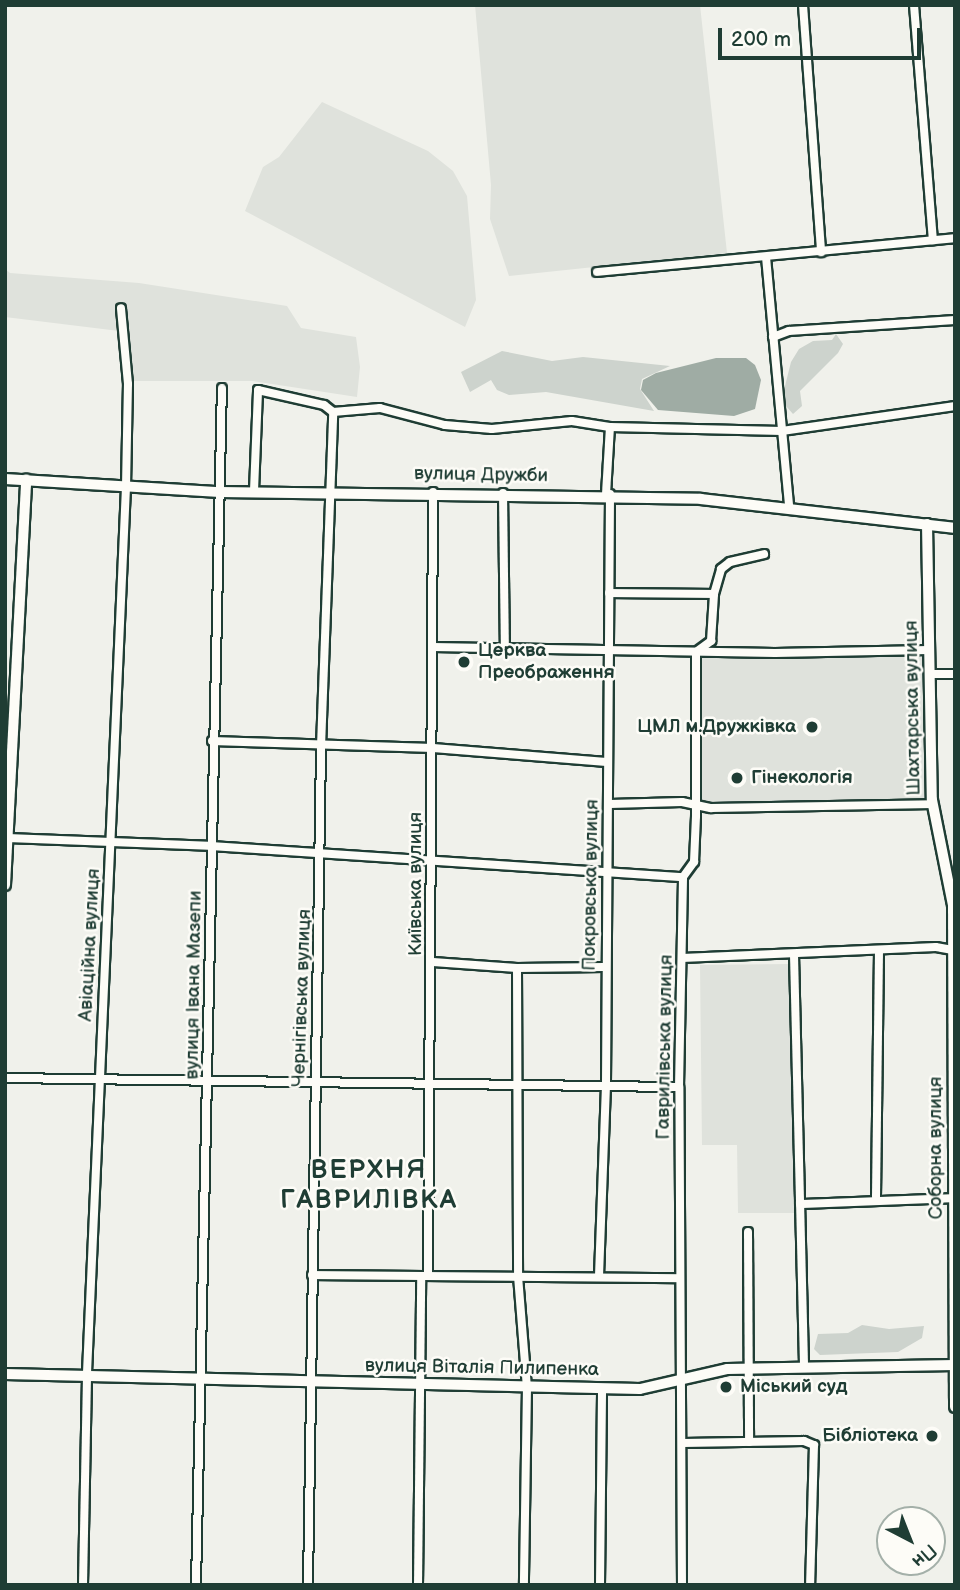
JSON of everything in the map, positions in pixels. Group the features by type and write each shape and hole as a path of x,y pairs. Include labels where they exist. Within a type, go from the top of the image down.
{"street":[{"path":"803,5 821,252"},
{"path":"914,5 933,240"},
{"path":"597,272 955,238"},
{"path":"766,257 789,506"},
{"name":"Авіаційна вулиця","path":"83,1585 87,1377 126,487 128,384 121,308"},
{"path":"774,337 789,331 955,320"},
{"name":"вулиця Івана Мазепи","path":"196,1585 208,1081 212,741 222,388"},
{"path":"254,491 258,390 324,405 333,412 380,408 445,425 492,429 572,421 610,427 782,432 955,406"},
{"name":"Чернігівська вулиця","path":"308,1585 322,853 321,747 327,491 333,412"},
{"name":"Покровська вулиця","path":"599,1276 606,1083 604,967 610,804 606,762 610,427"},
{"name":"вулиця Дружби","path":"5,479 220,492 608,494 789,506 955,528"},
{"path":"5,885 26,480"},
{"name":"Київська вулиця","path":"418,1585 416,1384 425,1276 433,962 430,860 433,492"},
{"path":"503,493 505,649"},
{"name":"Шахтарська вулиця","path":"927,524 933,804 952,886"},
{"name":"Гаврилівська вулиця","path":"682,1585 683,1376 679,1278 679,1087 683,877 694,862 696,652 711,641 714,594 721,569 730,562 764,554"},
{"path":"609,593 714,594"},
{"path":"433,647 609,652 929,650"},
{"path":"929,674 955,674"},
{"path":"212,741 321,747 433,748 606,762"},
{"path":"610,804 693,804 711,808 933,804"},
{"path":"6,838 211,845 606,869 683,877"},
{"name":"Соборна вулиця","path":"952,886 955,1406"},
{"path":"682,958 879,950 953,950"},
{"path":"876,1197 879,950"},
{"path":"794,955 804,1368"},
{"path":"433,962 517,968 604,967"},
{"path":"517,968 518,1276 527,1387 524,1585"},
{"path":"5,1078 518,1085 606,1083 679,1087"},
{"path":"799,1202 905,1196 912,1200"},
{"path":"799,1202 953,1198"},
{"path":"748,1231 747,1349 752,1368 749,1442"},
{"path":"312,1275 679,1278"},
{"name":"вулиця Віталія Пилипенка","path":"5,1374 200,1381 640,1389 683,1376 752,1368 954,1365"},
{"path":"600,1585 602,1388"},
{"path":"683,1443 814,1445 810,1585"}],"shaded area":[{"path":"475,5 700,5 727,253 509,276 490,219 491,185"},
{"path":"322,102 428,151 453,171 467,196 476,300 465,327 245,211 263,167 279,157"},
{"path":"5,269 10,273 139,283 287,306 301,328 356,337 360,367 357,397 253,381 133,381 119,331 5,317"},
{"path":"836,334 843,344 838,353 800,391 802,406 793,414 786,406 784,390 791,362 799,349 813,341 832,340"},
{"path":"502,351 552,361 583,357 670,366 642,379 640,389 654,411 546,392 509,395 497,390 491,380 470,392 461,372"},
{"path":"716,358 746,358 755,365 761,380 755,409 734,416 658,410 641,390 643,380 656,373"},
{"name":"ЦМЛ м.Дружківка","path":"925,654 928,801 711,805 696,801 699,656"},
{"path":"793,964 797,1213 738,1213 737,1145 702,1145 700,965"},
{"path":"862,1325 889,1329 924,1326 922,1338 898,1352 820,1355 814,1349 818,1334 848,1333"}],"place":[{"name":"Церква Преображення","path":"464,662"},
{"name":"ЦМЛ м.Дружківка","path":"812,727"},
{"name":"Гінекологія","path":"737,778"},
{"name":"Міський суд","path":"726,1387"},
{"name":"Бібліотека","path":"932,1436"}],"district":[{"name":"ВЕРХНЯ ГАВРИЛІВКА","path":"369,1186"}]}
